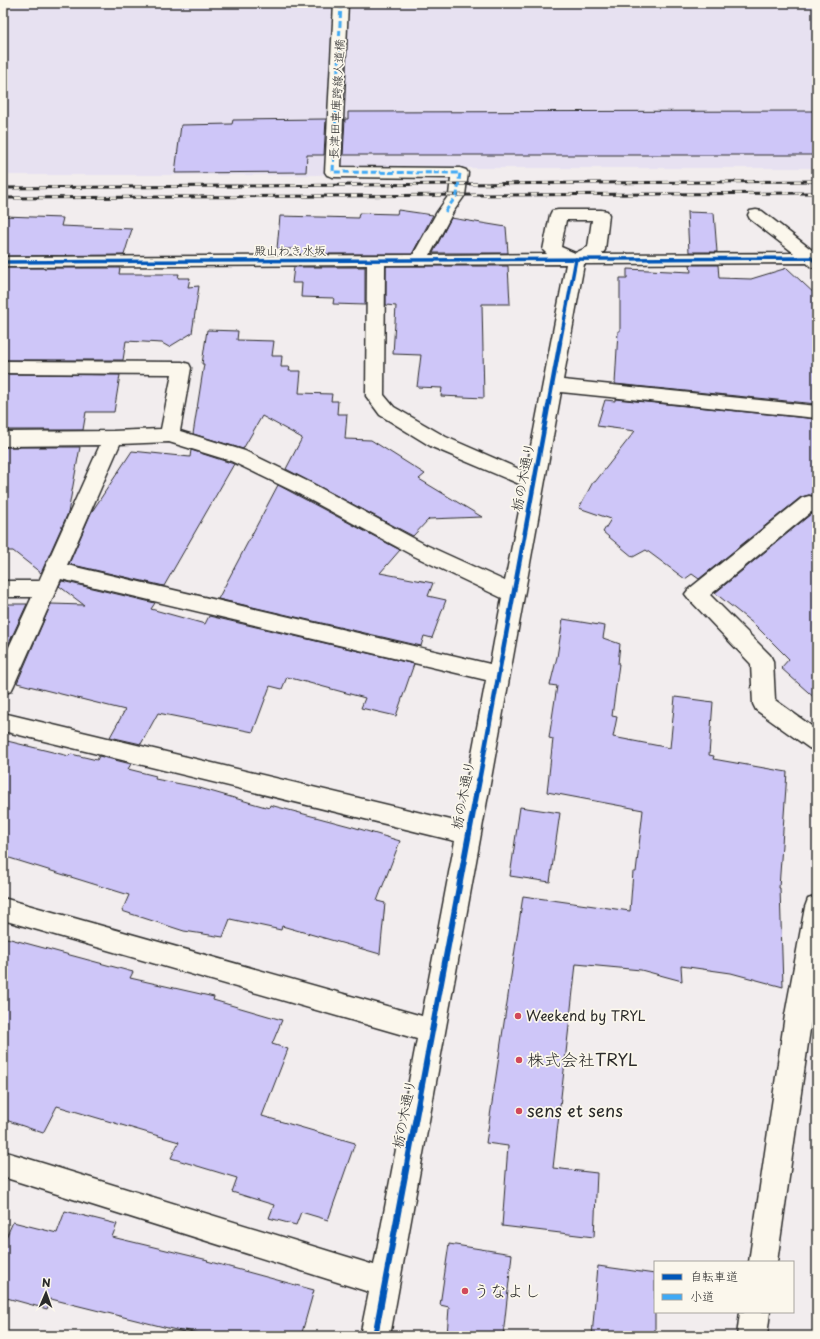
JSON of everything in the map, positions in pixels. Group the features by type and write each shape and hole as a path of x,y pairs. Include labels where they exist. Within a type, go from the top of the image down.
{"street":[{"name":"長津田車庫跨線人道橋","path":"341,3 333,172 460,173 457,195 445,212 419,260"},
{"path":"756,215 814,260"},
{"name":"殿山わき水坂","path":"3,262 576,259 814,260"},
{"name":"栃の木通り","path":"375,1336 576,259"},
{"path":"376,260 375,396 387,411 439,442 534,483"},
{"path":"3,367 182,368 170,435"},
{"path":"553,385 817,412"},
{"path":"3,439 113,438 170,435 238,456 304,488 420,550 513,594"},
{"path":"3,684 113,438"},
{"path":"817,507 809,503 696,594 762,661 764,704 817,742"},
{"path":"55,570 498,674"},
{"path":"3,590 45,589"},
{"path":"3,722 468,834"},
{"path":"763,1261 798,1015 817,907"},
{"path":"3,909 431,1031"},
{"path":"3,1164 385,1283"},
{"path":"752,1336 755,1313"}],"shaded area":[{"path":"3,3 817,3 817,168 458,168 315,175 3,175"}],"building":[{"path":"817,111 817,155 343,155 345,119 348,119 348,112"},
{"path":"326,119 324,155 307,155 306,172 175,173 181,125 232,124 233,120"},
{"path":"398,210 433,215 412,254 295,254 296,249 277,249 280,216 358,218 359,213 397,214"},
{"path":"687,212 714,213 717,252 689,252"},
{"path":"3,216 63,218 61,226 132,229 124,255 3,256"},
{"path":"451,218 506,227 508,253 433,253"},
{"path":"690,265 718,265 719,278 751,279 787,268 817,296 817,404 615,384 618,331 620,331 620,278 627,278 627,269 691,272"},
{"path":"386,266 508,266 510,304 482,304 484,398 441,396 442,388 417,387 421,355 393,354 396,306 386,305"},
{"path":"294,267 365,267 365,305 333,304 334,298 301,297 302,283 292,283"},
{"path":"3,268 120,268 119,274 179,274 178,278 190,278 188,287 199,286 192,333 169,347 162,343 126,341 123,360 3,360"},
{"path":"207,330 238,331 237,340 274,341 272,356 282,356 281,367 290,367 289,371 301,371 299,393 332,394 331,401 338,401 337,414 347,414 345,439 371,440 425,474 419,479 482,517 429,519 413,536 286,469 302,438 262,416 243,449 193,434 204,364 202,364"},
{"path":"3,374 120,375 114,412 86,412 83,430 3,430"},
{"path":"615,399 817,419 817,496 809,495 801,497 699,579 692,574 685,579 646,550 633,557 603,532 611,519 579,508 593,482 595,482 635,431 597,426 605,400 615,401"},
{"path":"3,447 80,447 68,513 41,573 13,551 3,551"},
{"path":"191,450 234,464 164,586 69,564 91,513 132,451 190,457"},
{"path":"278,485 400,550 380,573 433,583 428,596 446,600 432,638 424,636 421,646 218,599"},
{"path":"811,514 817,515 817,700 781,668 789,659 755,625 715,593"},
{"path":"62,581 155,603 151,609 205,624 209,616 414,664 396,716 361,708 365,698 287,677 282,689 270,686 253,732 158,713 141,744 110,737 125,710 17,683 51,604 84,605 59,586"},
{"path":"3,604 27,604 3,656"},
{"path":"563,619 605,626 603,638 620,644 619,664 612,716 617,717 613,737 670,748 675,697 713,702 709,755 714,756 713,759 787,772 779,888 783,987 731,973 681,966 682,981 641,970 576,964 553,1168 597,1173 594,1237 502,1226 508,1146 486,1143 523,896 630,911 633,872 636,872 643,810 547,792 553,739 549,738 557,686 550,685 557,657"},
{"path":"3,740 69,756 71,754 97,760 99,756 131,764 128,769 156,776 155,779 196,787 269,808 270,805 400,841 377,901 385,903 380,954 282,926 281,930 230,919 223,937 184,931 122,911 129,895 3,856"},
{"path":"520,807 560,813 550,882 510,876"},
{"path":"3,937 133,972 130,978 214,997 213,1000 282,1020 272,1044 288,1049 262,1116 355,1143 328,1220 301,1212 296,1225 269,1218 274,1205 232,1192 237,1178 171,1158 179,1142 57,1106 43,1133 3,1119"},
{"path":"65,1211 117,1224 112,1237 208,1260 207,1261 314,1290 301,1336 208,1336 185,1330 184,1332 51,1299 47,1309 3,1297 3,1244 13,1222 57,1233"},
{"path":"449,1244 512,1254 503,1336 447,1336 449,1307 440,1305"},
{"path":"598,1266 654,1274 655,1336 592,1336"}],"railway":[{"path":"3,188 817,181"},
{"path":"3,198 817,193"}],"marked path":[{"path":"341,3 333,172 460,173 457,195 445,212"}],"cycle path":[{"path":"3,262 811,258 817,263"},
{"path":"375,1336 576,259"}],"place":[{"name":"Weekend by TRYL","path":"518,1016"},
{"name":"株式会社TRYL","path":"519,1060"},
{"name":"sens et sens","path":"519,1111"},
{"name":"うなよし","path":"465,1291"}]}
